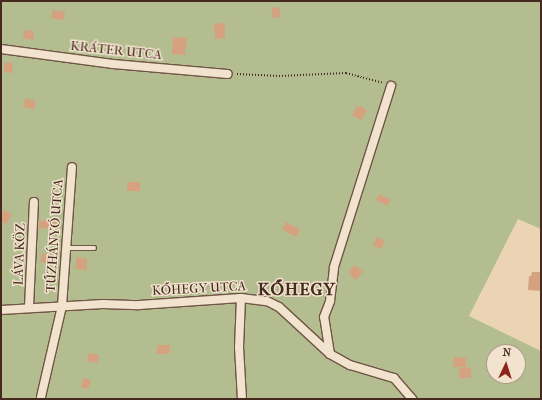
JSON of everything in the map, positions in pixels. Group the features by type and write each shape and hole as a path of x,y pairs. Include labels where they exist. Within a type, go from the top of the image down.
{"street":[{"name":"KRÁTER UTCA","path":"1,49 113,64 228,74"},
{"path":"330,354 324,317 330,301 334,267 391,86"},
{"name":"TŰZHÁNYÓ UTCA","path":"41,397 62,306 72,167"},
{"name":"LÁVA KÖZ","path":"29,308 34,202"},
{"path":"241,298 239,347 242,399"},
{"name":"KŐHEGY UTCA","path":"1,310 62,306 139,305 241,298 267,301 279,308 330,354 350,365 394,378 412,399"}],"lane":[{"path":"66,248 94,248"}],"path":[{"path":"228,74 279,76 346,73 391,86"}],"green space":[{"path":"1,1 541,1 541,229 518,219 469,316 541,351 541,399 1,399"}],"building":[{"path":"279,7 281,17 273,18 271,8"},
{"path":"53,10 65,12 64,20 51,18"},
{"path":"225,23 225,38 215,39 214,24"},
{"path":"24,30 34,31 33,40 23,38"},
{"path":"173,37 187,38 185,55 172,54"},
{"path":"5,62 13,63 12,73 4,72"},
{"path":"25,99 35,100 35,109 24,107"},
{"path":"357,105 367,110 361,120 352,115"},
{"path":"127,182 140,182 140,191 127,191"},
{"path":"379,194 391,200 387,206 376,200"},
{"path":"4,209 12,215 6,224 1,221"},
{"path":"55,219 56,227 39,229 39,221"},
{"path":"286,222 300,230 296,237 282,229"},
{"path":"377,237 385,241 381,249 373,245"},
{"path":"42,253 52,255 51,263 40,262"},
{"path":"77,257 87,259 86,270 75,269"},
{"path":"355,265 363,272 355,280 348,272"},
{"path":"532,272 541,272 541,291 528,290 529,276 531,276"},
{"path":"157,345 170,345 169,354 157,354"},
{"path":"89,353 99,355 97,363 87,361"},
{"path":"454,357 466,358 466,367 453,367"},
{"path":"471,367 471,378 459,378 459,368"},
{"path":"83,378 91,380 88,389 81,387"}],"district":[{"name":"KŐHEGY","path":"297,290"}]}
